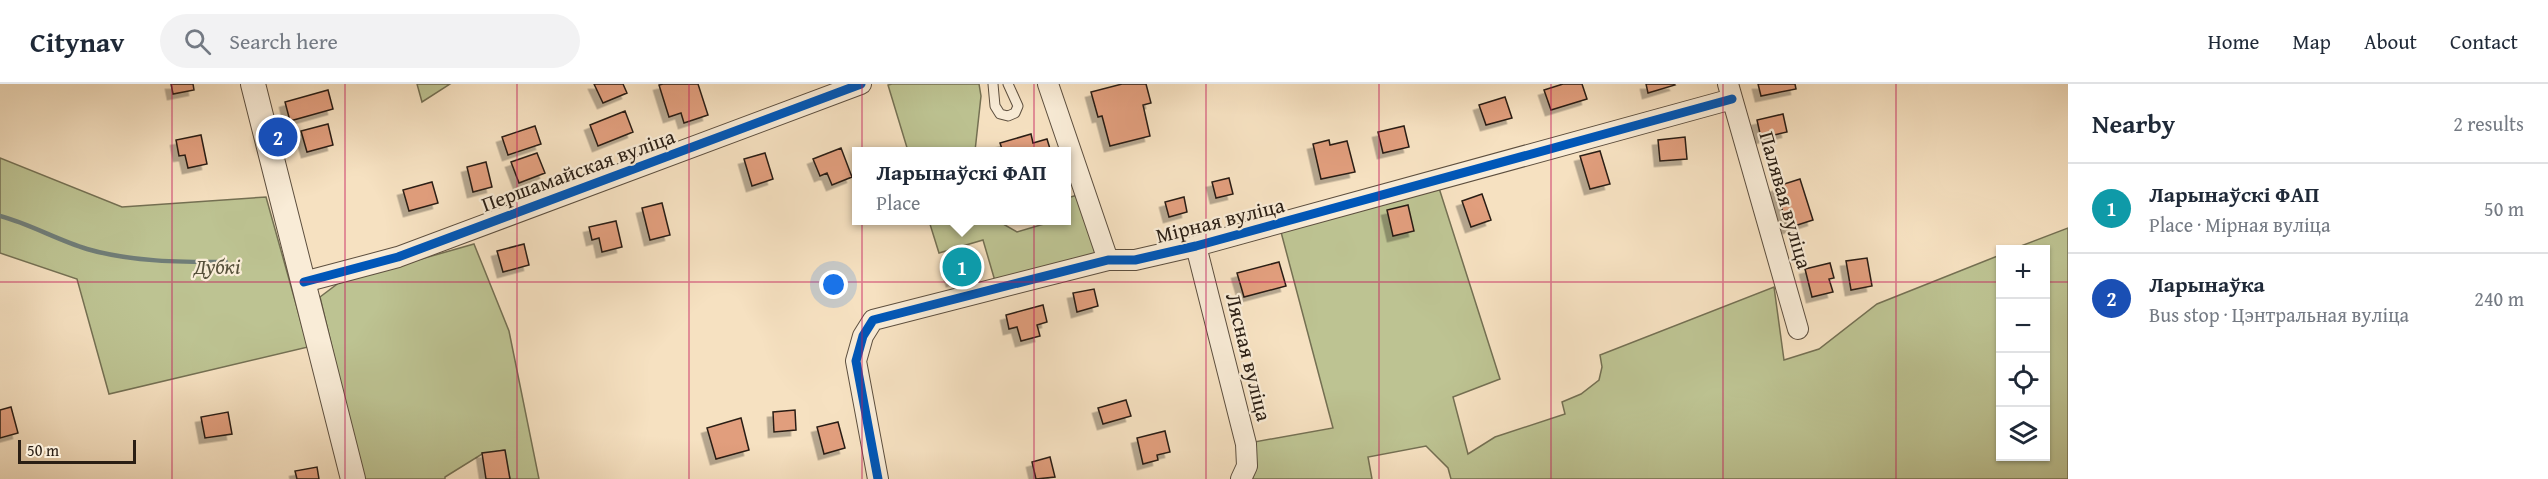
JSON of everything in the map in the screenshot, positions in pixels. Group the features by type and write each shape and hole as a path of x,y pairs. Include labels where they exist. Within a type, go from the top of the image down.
{"street":[{"path":"253,84 352,479"},
{"name":"Першамайская вуліца","path":"304,282 398,257 861,84"},
{"path":"1048,84 1069,147"},
{"name":"Мірная вуліца","path":"878,479 856,361 863,336 873,320 1108,260 1135,260 1196,246 1730,91"},
{"name":"Палявая вуліца","path":"1730,91 1798,328"},
{"path":"1071,151 1108,260"},
{"name":"Лясная вуліца","path":"1196,246 1246,444 1247,466 1241,479"}],"lane":[{"path":"993,84 995,106 1000,114 1008,116 1015,113 1018,106 1008,84"}],"green space":[{"path":"417,84 450,84 422,102"},
{"path":"979,84 981,96 975,147 907,147 888,85"},
{"name":"Дубкі","path":"0,158 122,207 266,197 308,347 109,394 77,279 0,253"},
{"path":"1439,188 1500,379 1453,397 1468,454 1495,437 1565,414 1562,402 1581,394 1599,380 1602,367 1600,355 1774,287 1784,360 1819,349 1877,304 1996,257 1996,461 2050,461 2050,245 2023,245 2068,228 2068,479 1451,479 1448,468 1426,446 1368,457 1372,479 1252,479 1257,467 1254,442 1333,428 1281,232"},
{"path":"1081,194 1100,256 995,281 983,240 939,253 930,225 1005,225 1017,232 1041,225 1071,225 1071,197"},
{"path":"474,244 509,331 539,479 510,479 504,450 482,454 445,479 363,479 320,297 340,282"}],"building":[{"path":"171,84 193,84 194,90 173,94"},
{"path":"594,84 623,84 627,93 603,103"},
{"path":"698,84 708,115 684,123 681,113 669,117 659,85"},
{"path":"1122,84 1146,84 1151,103 1143,105 1150,136 1110,146 1102,116 1098,117 1091,92"},
{"path":"1563,84 1582,84 1587,99 1551,110 1544,90"},
{"path":"1646,84 1674,84 1675,85 1648,93"},
{"path":"1758,84 1795,84 1796,89 1761,96"},
{"path":"328,90 333,109 290,121 285,102"},
{"path":"1505,97 1512,118 1486,125 1479,105"},
{"path":"625,111 633,132 598,146 590,125"},
{"path":"1783,114 1787,132 1761,138 1757,120"},
{"path":"328,124 333,145 307,152 301,131"},
{"path":"535,126 541,144 508,155 502,137"},
{"path":"1404,126 1409,147 1383,153 1378,132"},
{"path":"1031,134 1033,143 1047,139 1049,147 1001,147 1000,143"},
{"path":"201,135 207,164 188,168 185,155 179,156 176,140"},
{"path":"1685,137 1687,159 1660,161 1658,140"},
{"path":"1329,140 1330,145 1347,141 1355,172 1321,179 1313,144"},
{"path":"841,148 852,177 832,185 827,173 820,176 813,159"},
{"path":"1600,151 1610,184 1590,189 1580,156"},
{"path":"537,153 545,173 519,183 511,162"},
{"path":"765,153 773,179 752,186 744,159"},
{"path":"486,162 492,187 473,192 467,167"},
{"path":"1229,178 1233,194 1216,198 1212,182"},
{"path":"1800,179 1813,220 1788,228 1775,187"},
{"path":"432,182 438,203 409,211 403,190"},
{"path":"1482,194 1491,220 1471,227 1462,201"},
{"path":"1184,197 1187,212 1169,217 1165,202"},
{"path":"662,203 670,235 650,240 642,208"},
{"path":"1408,205 1414,231 1393,236 1387,210"},
{"path":"616,221 622,247 602,252 599,238 592,240 589,227"},
{"path":"524,244 529,265 503,272 497,251"},
{"path":"972,253 978,274 952,281 946,261"},
{"path":"1867,258 1872,286 1851,290 1846,261"},
{"path":"1279,262 1286,286 1244,297 1237,273"},
{"path":"1830,263 1834,278 1829,279 1833,292 1812,297 1805,269"},
{"path":"1094,289 1098,306 1077,312 1073,293"},
{"path":"1043,305 1047,322 1037,325 1040,336 1021,341 1017,327 1009,329 1006,315"},
{"path":"1126,400 1131,416 1103,424 1098,408"},
{"path":"11,407 18,433 0,438 0,410"},
{"path":"795,410 796,430 774,432 773,412"},
{"path":"228,412 232,434 205,438 201,417"},
{"path":"741,418 749,450 716,459 707,428"},
{"path":"838,422 845,448 824,454 817,427"},
{"path":"1165,431 1170,452 1157,455 1158,460 1143,464 1137,438"},
{"path":"505,450 510,479 486,479 482,453"},
{"path":"1050,457 1055,477 1036,479 1032,462"},
{"path":"317,467 319,479 297,479 295,471"}],"waterway":[{"path":"0,216 87,249 121,257 226,262"}],"cycle path":[{"path":"304,282 398,257 861,84"},
{"path":"878,479 856,361 863,336 873,320 1108,260 1135,260 1196,246 1732,99"}],"place":[{"name":"Ларынаўка","path":"278,137"},
{"name":"Ларынаўскі ФАП","path":"962,267"}]}
